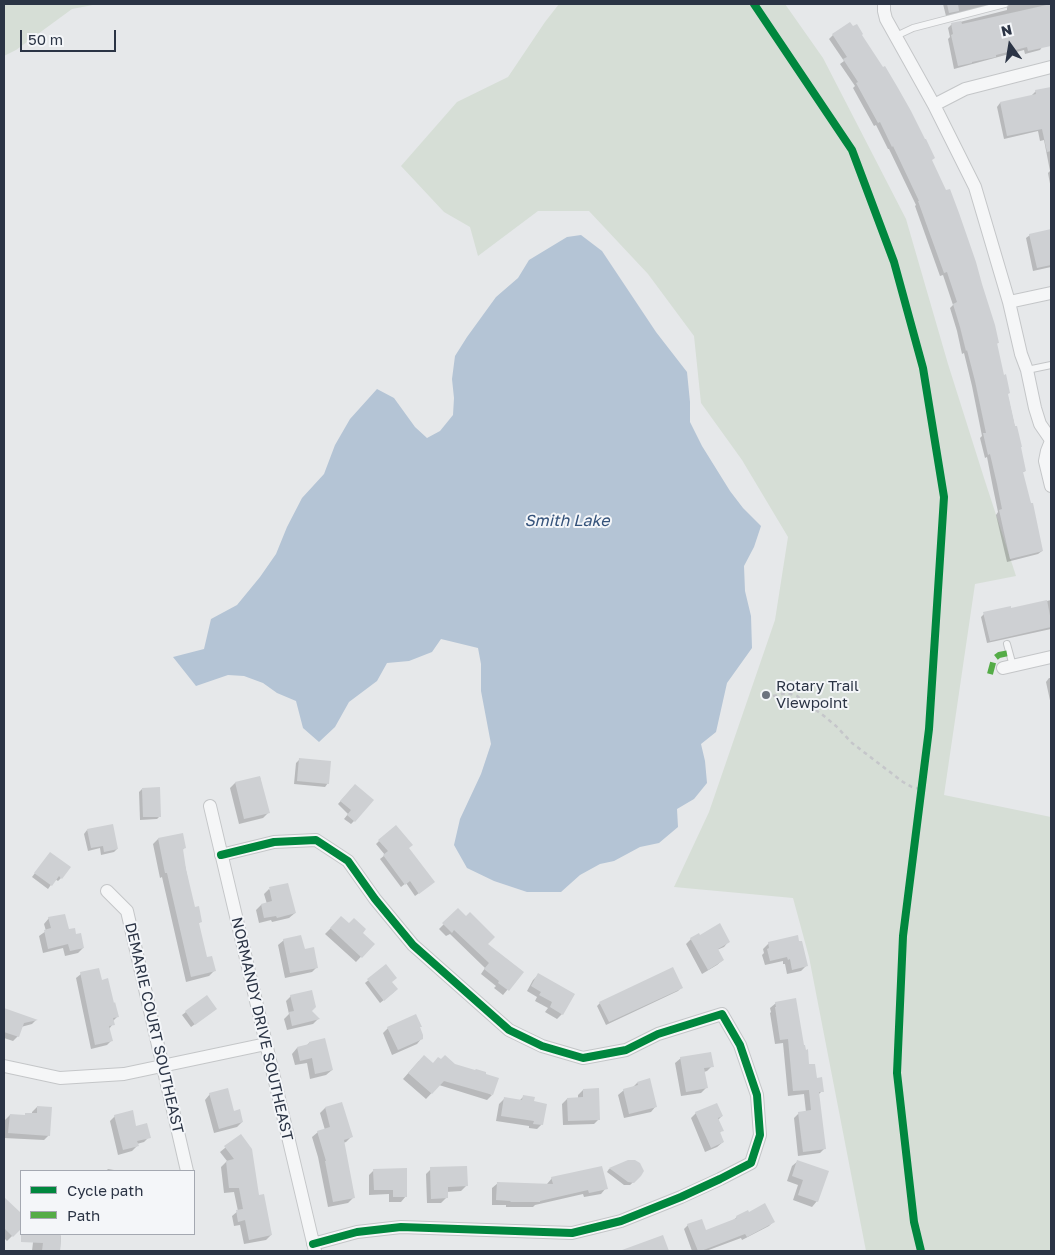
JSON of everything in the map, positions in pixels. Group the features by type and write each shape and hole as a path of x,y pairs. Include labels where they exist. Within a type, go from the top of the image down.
{"street":[{"path":"884,4 886,19 934,105 975,188 1009,302 1040,424 1051,440 1045,461 1051,486"},
{"path":"934,105 965,89 1051,67"},
{"path":"1009,302 1051,292"},
{"path":"1008,667 1051,657"},
{"name":"NORMANDY DRIVE SOUTHEAST","path":"210,806 314,1248"},
{"path":"221,855 274,842 316,840 348,861 375,899 414,945 509,1030 542,1046 583,1058 600,1055 626,1050 658,1034 722,1014 740,1045 757,1095 760,1135 751,1162 681,1197 621,1221 572,1233 401,1227 357,1232 314,1248"},
{"name":"DEMARIE COURT SOUTHEAST","path":"107,891 127,911 187,1170"},
{"path":"4,1066 60,1078 124,1074 266,1044"}],"lane":[{"path":"896,36 913,28 1005,4"},
{"path":"1027,370 1051,365"},
{"path":"1007,644 1008,667"}],"path":[{"path":"772,696 787,693 796,696 824,716 852,743 903,782 922,790"},
{"path":"920,799 923,781"}],"shaded area":[{"path":"4,4 98,4 72,9 16,50 4,56"},
{"path":"559,4 785,4 823,58 906,219 948,364 1016,576 975,584 944,795 1051,817 1051,1251 866,1251 809,957 793,898 674,887 709,812 775,620 788,537 742,460 701,403 694,336 648,274 589,211 538,211 478,256 470,227 444,212 401,166 457,102 508,77"}],"water":[{"name":"Smith Lake","path":"581,235 602,251 656,332 687,372 690,422 702,446 730,491 743,508 761,526 754,547 744,566 745,591 751,616 752,648 727,683 716,732 701,744 707,783 694,799 677,809 678,827 659,843 640,847 614,861 600,864 580,875 561,892 527,892 494,881 467,868 454,845 460,819 481,774 491,744 481,691 481,664 478,648 441,639 432,652 409,661 387,663 377,681 349,702 335,727 319,742 303,728 296,701 277,693 263,683 244,676 228,675 196,686 173,657 204,649 211,619 237,605 260,577 276,554 302,498 324,474 335,445 350,419 377,389 394,398 415,427 427,438 440,431 453,415 452,379 455,356 467,337 496,297 518,278 529,260 567,237"}],"building":[{"path":"947,4 958,4 959,11 949,13"},
{"path":"1051,4 1051,46 1028,51 1027,47 958,66 951,35 953,34 951,23 961,21 962,24"},
{"path":"850,22 853,26 857,24 862,35 883,67 885,66 898,88 926,139 935,158 932,160 946,190 950,189 959,213 995,325 999,343 997,343 1004,375 1006,374 1015,426 1017,426 1022,447 1026,471 1023,472 1031,503 1033,503 1043,551 1010,559 999,510 1002,509 997,484 983,433 986,433 975,381 953,304 957,302 947,272 944,273 919,201 893,146 856,83 858,82 843,59 847,57 832,34"},
{"path":"1051,87 1051,151 1047,152 1042,129 1007,136 1000,102 1036,94 1035,90"},
{"path":"1051,229 1051,265 1037,268 1029,234"},
{"path":"1047,600 1051,627 990,641 983,612"},
{"path":"299,758 331,761 329,784 297,781"},
{"path":"260,776 270,813 244,819 235,782"},
{"path":"355,784 374,800 355,822 347,815 351,810 340,801"},
{"path":"160,787 161,817 143,817 142,788"},
{"path":"113,824 118,849 104,852 103,846 91,848 87,829"},
{"path":"396,825 413,845 409,848 435,882 419,894 410,881 405,885 383,855 388,851 378,840"},
{"path":"183,833 186,848 183,849 186,869 195,907 199,906 202,922 199,923 207,957 212,956 216,971 191,977 158,838"},
{"path":"50,852 71,867 62,879 59,876 52,886 34,873"},
{"path":"288,883 296,913 277,918 276,916 264,918 261,904 272,901 269,887"},
{"path":"458,908 466,916 470,912 495,937 488,944 524,972 509,991 484,969 489,963 454,930 452,933 442,923"},
{"path":"65,914 69,929 75,928 76,934 81,933 84,948 70,951 68,944 48,949 44,930 51,928 48,917"},
{"path":"341,916 349,923 354,918 366,929 363,933 375,944 362,958 330,928"},
{"path":"720,923 730,942 718,949 724,960 708,970 690,938 699,933 700,935"},
{"path":"301,935 305,949 314,947 318,968 290,973 283,939"},
{"path":"798,935 799,941 802,941 808,966 792,970 790,959 788,960 787,957 770,961 767,949 769,948 768,942"},
{"path":"386,964 397,978 392,982 398,989 384,1001 367,979"},
{"path":"673,967 683,988 609,1022 599,1002"},
{"path":"99,968 102,980 108,978 119,1017 113,1018 115,1025 109,1026 113,1041 95,1045 80,972"},
{"path":"538,973 575,994 563,1015 550,1007 552,1002 539,995 541,992 531,986"},
{"path":"312,990 316,1007 312,1011 320,1019 292,1026 289,1012 294,1011 290,995"},
{"path":"207,995 217,1009 195,1025 185,1011"},
{"path":"796,998 804,1045 806,1050 808,1049 809,1064 815,1064 817,1078 822,1077 824,1092 819,1092 826,1149 803,1152 798,1112 811,1110 809,1090 793,1091 788,1039 780,1040 775,1007 775,1002"},
{"path":"4,1008 38,1020 24,1023 19,1037 4,1032"},
{"path":"416,1014 422,1027 420,1027 423,1039 398,1050 387,1027"},
{"path":"325,1038 333,1070 315,1074 312,1058 300,1061 297,1047"},
{"path":"711,1052 714,1067 704,1068 708,1088 686,1092 680,1057"},
{"path":"424,1055 433,1063 438,1057 441,1059 445,1055 455,1064 486,1072 486,1074 499,1078 493,1095 444,1081 432,1094 408,1073"},
{"path":"650,1078 657,1107 629,1114 623,1089 638,1085 637,1082"},
{"path":"228,1088 234,1111 240,1109 243,1122 219,1129 209,1093"},
{"path":"599,1088 600,1120 568,1121 567,1098 583,1097 583,1089"},
{"path":"523,1095 535,1097 534,1101 547,1104 543,1125 533,1124 534,1121 501,1116 504,1097 522,1100"},
{"path":"342,1102 353,1137 344,1140 355,1198 333,1202 326,1161 317,1131 330,1127 325,1107"},
{"path":"717,1103 723,1116 718,1118 724,1131 720,1132 724,1142 711,1148 695,1112"},
{"path":"37,1106 52,1107 50,1136 8,1133 10,1114 25,1115 25,1113 37,1113"},
{"path":"133,1110 136,1126 147,1123 151,1138 137,1141 139,1146 123,1150 114,1115"},
{"path":"241,1134 252,1149 259,1195 264,1194 272,1235 249,1240 245,1220 238,1222 236,1210 243,1209 239,1188 229,1188 226,1161 234,1159 224,1146"},
{"path":"628,1160 635,1160 640,1163 644,1171 634,1183 628,1182 609,1168"},
{"path":"797,1160 829,1171 818,1202 798,1195 803,1180 792,1176"},
{"path":"467,1166 468,1186 448,1187 448,1198 431,1199 430,1167"},
{"path":"602,1166 608,1189 589,1193 588,1190 540,1202 496,1200 497,1182 553,1184 551,1177"},
{"path":"407,1168 407,1197 393,1197 393,1190 374,1190 373,1169"},
{"path":"4,1197 20,1212 20,1230 13,1237 4,1228"},
{"path":"765,1203 775,1222 747,1237 745,1234 698,1251 687,1224 702,1219 706,1230 737,1218 736,1216 748,1210 749,1212"},
{"path":"21,1235 61,1235 60,1251 42,1251 43,1243 21,1242"},
{"path":"663,1235 669,1251 622,1250"}],"marked path":[{"path":"990,674 994,659 999,655 1009,653"}],"cycle path":[{"path":"754,4 852,150 894,262 923,368 944,497 929,729 903,936 897,1073 914,1222 921,1251"},
{"path":"221,855 274,842 316,840 348,861 375,899 413,945 509,1030 542,1046 583,1058 626,1050 658,1034 722,1014 740,1045 757,1095 760,1135 751,1163 681,1197 621,1221 572,1233 401,1227 357,1232 313,1244"}],"place":[{"name":"Rotary Trail Viewpoint","path":"766,695"}]}
